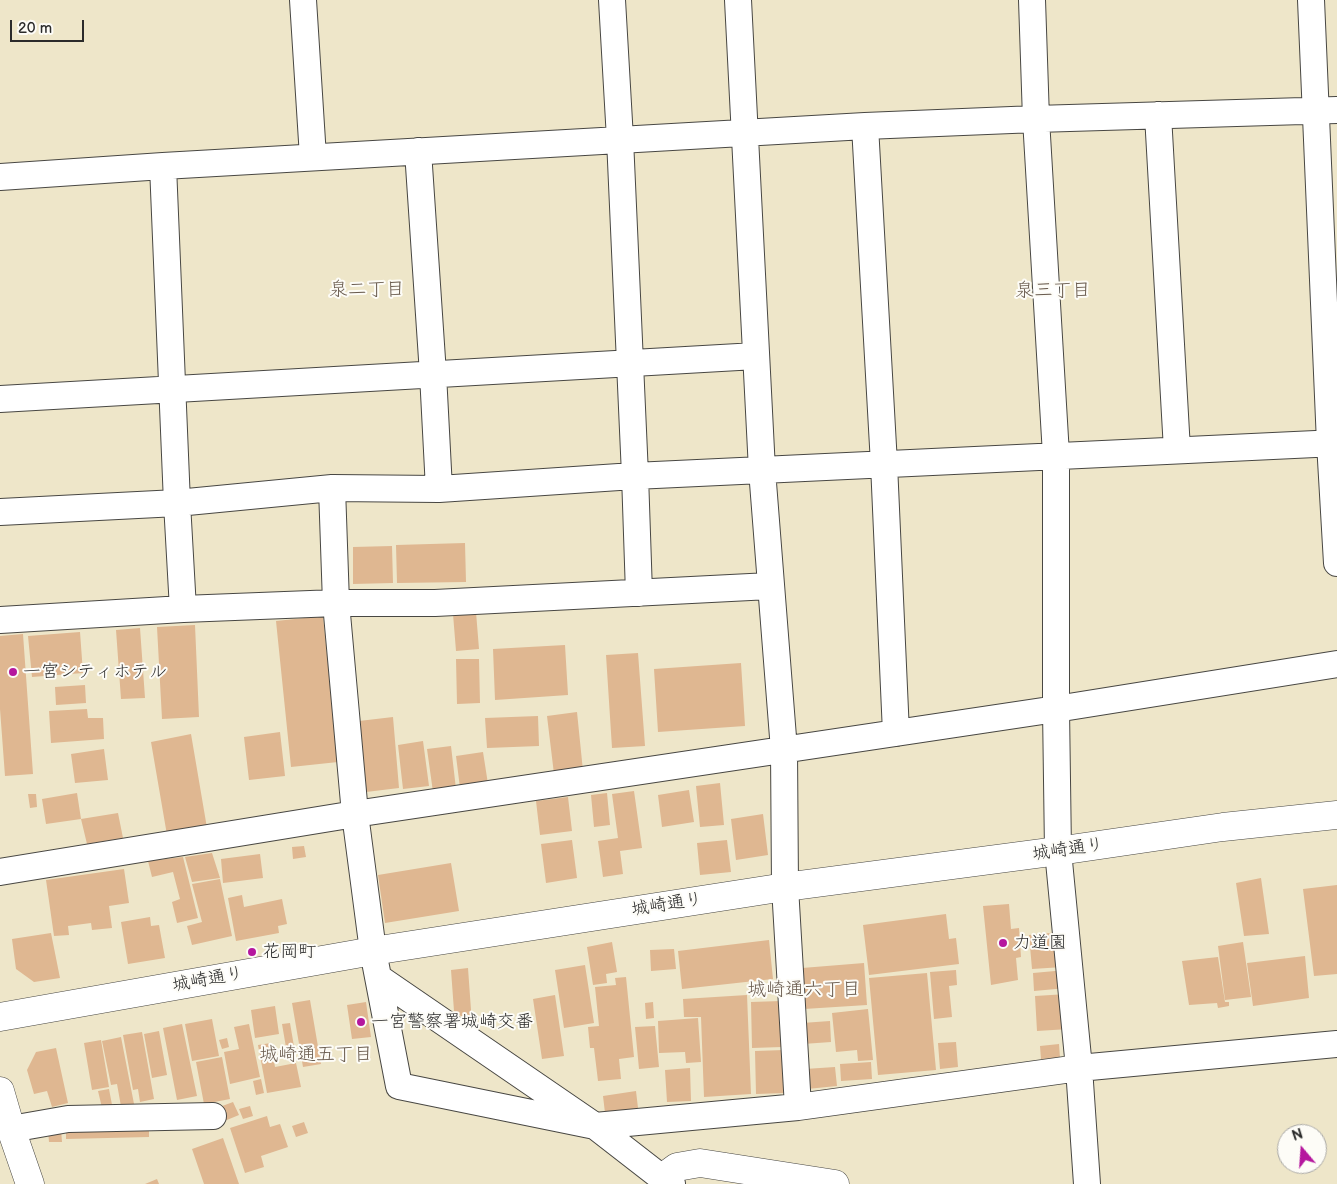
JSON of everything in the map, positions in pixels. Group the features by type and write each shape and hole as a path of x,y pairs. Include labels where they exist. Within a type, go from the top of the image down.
{"street":[{"path":"303,0 313,157"},
{"path":"612,0 620,139 639,593"},
{"path":"738,0 762,470 784,750 785,887 798,1106"},
{"path":"1032,0 1036,118 1056,455 1058,851 1088,1184"},
{"path":"1311,0 1326,110 1337,562"},
{"path":"0,177 313,157 865,126 1036,118 1326,110"},
{"path":"1158,115 1177,450"},
{"path":"865,126 884,464 896,733"},
{"path":"418,151 439,489"},
{"path":"163,166 183,609"},
{"path":"0,399 756,356"},
{"path":"0,512 177,503 332,488 439,489 634,476 1334,443"},
{"path":"332,488 336,603 355,814 373,951 399,1086 596,1126 798,1106 1079,1068 1337,1044"},
{"path":"0,620 183,609 336,603 436,603 770,586"},
{"path":"0,872 355,814 1056,709 1337,664"},
{"name":"城崎通り","path":"0,1018 373,951 785,887 1223,827 1337,815"},
{"path":"378,978 596,1126 663,1182 677,1167 700,1163 835,1184"},
{"path":"0,1091 10,1129 30,1184"},
{"path":"10,1129 68,1119 213,1116"}],"building":[{"path":"465,543 466,582 397,583 396,545"},
{"path":"392,546 393,583 353,584 353,547"},
{"path":"476,612 479,649 456,651 453,614"},
{"path":"323,616 338,762 291,767 276,621"},
{"path":"195,625 199,717 162,719 157,627"},
{"path":"140,628 145,698 121,699 116,630"},
{"path":"80,632 83,673 32,677 28,636"},
{"name":"一宮シティホテル","path":"23,634 33,774 5,776 0,709 0,636"},
{"path":"565,645 568,695 495,700 493,649"},
{"path":"638,653 645,746 612,748 606,655"},
{"path":"456,659 479,659 480,703 457,704"},
{"path":"741,663 745,726 658,732 654,669"},
{"path":"85,685 86,703 56,705 55,687"},
{"path":"87,709 88,718 103,718 104,739 51,743 49,711"},
{"path":"577,712 583,771 554,774 547,716"},
{"path":"538,716 539,746 487,748 485,718"},
{"path":"393,717 399,788 366,792 359,721"},
{"path":"280,732 285,776 249,780 244,737"},
{"path":"191,734 207,828 167,835 151,742"},
{"path":"423,741 429,786 403,789 398,745"},
{"path":"451,746 456,789 433,792 427,749"},
{"path":"104,749 108,780 75,783 71,754"},
{"path":"483,752 488,784 460,788 456,756"},
{"path":"720,783 724,825 700,827 696,786"},
{"path":"689,790 694,822 662,827 658,795"},
{"path":"634,791 642,848 620,851 623,874 603,877 598,841 618,838 612,794"},
{"path":"77,793 81,819 46,824 42,799"},
{"path":"607,793 610,825 594,827 591,795"},
{"path":"28,794 36,794 37,807 30,808"},
{"path":"568,797 572,831 540,835 536,801"},
{"path":"118,813 123,838 87,844 81,819"},
{"path":"763,814 768,855 736,860 731,819"},
{"path":"572,840 577,878 546,883 541,844"},
{"path":"727,840 731,872 700,875 697,843"},
{"path":"304,846 306,857 293,859 292,847"},
{"path":"212,853 220,878 192,882 185,857"},
{"path":"260,854 263,878 223,883 221,859"},
{"path":"183,857 198,918 177,923 172,902 180,899 173,872 152,877 148,861"},
{"path":"451,863 459,911 385,923 378,875"},
{"path":"124,869 129,903 109,906 112,928 92,930 91,923 68,926 69,935 54,936 46,880"},
{"path":"1261,878 1269,934 1244,936 1236,883"},
{"path":"220,879 232,936 192,945 187,926 202,922 192,884"},
{"path":"1337,885 1337,974 1314,976 1303,889"},
{"path":"242,895 244,907 282,899 287,924 278,926 279,933 236,941 228,898"},
{"name":"力道園","path":"1009,904 1011,929 1019,928 1021,957 1016,958 1018,980 991,985 983,906"},
{"path":"946,914 949,939 956,938 959,964 869,975 863,925"},
{"path":"150,917 151,926 159,925 165,958 128,964 121,922"},
{"path":"1060,932 1063,967 1032,969 1029,935"},
{"path":"51,933 60,978 34,982 16,969 12,939"},
{"path":"769,940 773,979 682,989 678,951"},
{"path":"612,942 617,972 606,974 607,983 593,985 587,947"},
{"path":"1243,942 1251,997 1225,1000 1218,946"},
{"path":"674,949 676,969 651,971 650,950"},
{"path":"1305,956 1309,998 1253,1006 1247,963"},
{"path":"1218,957 1225,1002 1229,1002 1229,1006 1218,1008 1217,1003 1189,1005 1182,961"},
{"path":"864,963 867,1005 804,1009 802,968"},
{"path":"585,965 594,1023 564,1028 555,970"},
{"path":"468,968 472,1024 454,1011 451,970"},
{"path":"956,970 957,985 949,986 952,1017 934,1019 930,972"},
{"path":"1066,970 1067,988 1034,991 1033,973"},
{"path":"927,973 936,1070 878,1075 869,978"},
{"path":"626,977 634,1057 619,1059 621,1079 598,1081 594,1048 590,1048 588,1027 599,1026 595,987 616,985 615,978"},
{"path":"1067,994 1069,1029 1037,1031 1035,996"},
{"path":"555,995 564,1056 542,1059 533,999"},
{"path":"747,995 751,1094 704,1097 701,1017 684,1017 683,999"},
{"path":"310,1000 321,1064 303,1067 292,1003"},
{"path":"781,1001 782,1047 752,1048 751,1002"},
{"path":"366,1002 371,1037 352,1039 347,1005"},
{"path":"653,1002 654,1018 646,1019 645,1003"},
{"path":"275,1006 279,1034 255,1038 251,1010"},
{"path":"868,1009 873,1060 858,1061 857,1050 836,1052 832,1013"},
{"path":"698,1018 701,1062 686,1063 685,1052 659,1053 658,1021"},
{"path":"212,1019 219,1056 192,1061 185,1024"},
{"path":"830,1021 831,1042 803,1044 802,1023"},
{"path":"290,1023 296,1058 288,1059 282,1024"},
{"path":"182,1024 197,1096 177,1100 163,1028"},
{"path":"249,1024 260,1077 230,1084 224,1052 239,1049 234,1027"},
{"path":"655,1026 659,1067 639,1069 635,1027"},
{"path":"159,1031 167,1075 152,1078 144,1034"},
{"path":"142,1032 154,1099 140,1102 138,1089 133,1090 123,1035"},
{"path":"121,1037 135,1109 122,1112 117,1084 111,1085 102,1041"},
{"path":"227,1038 229,1047 222,1049 219,1040"},
{"path":"101,1040 109,1087 92,1090 84,1043"},
{"path":"956,1042 958,1067 940,1069 938,1043"},
{"path":"271,1043 275,1067 296,1063 301,1087 267,1093 258,1045"},
{"path":"1059,1044 1060,1058 1041,1059 1040,1046"},
{"path":"56,1048 68,1103 52,1107 47,1091 34,1094 27,1070 36,1052"},
{"path":"784,1050 785,1093 756,1094 755,1051"},
{"path":"222,1057 230,1099 204,1104 196,1062"},
{"path":"871,1062 872,1079 841,1081 840,1064"},
{"path":"835,1067 837,1086 807,1089 805,1069"},
{"path":"690,1068 691,1101 667,1102 665,1070"},
{"path":"261,1079 264,1093 256,1095 253,1081"},
{"path":"109,1089 113,1110 103,1112 98,1091"},
{"path":"636,1091 638,1108 605,1113 603,1096"},
{"path":"233,1102 239,1115 222,1122 217,1108"},
{"path":"250,1106 253,1116 243,1119 239,1109"},
{"path":"267,1116 270,1127 280,1124 288,1147 261,1156 264,1167 245,1173 230,1128"},
{"path":"304,1122 308,1133 296,1137 292,1126"},
{"path":"149,1124 149,1137 66,1139 66,1127"},
{"path":"61,1129 62,1142 49,1142 48,1130"},
{"path":"223,1138 239,1184 204,1184 192,1149"},
{"path":"157,1179 159,1184 145,1184"}],"place":[{"name":"一宮シティホテル","path":"13,672"},
{"name":"力道園","path":"1003,943"},
{"name":"花岡町","path":"252,952"},
{"name":"一宮警察署城崎交番","path":"361,1022"}],"district":[{"name":"泉二丁目","path":"367,290"},
{"name":"泉三丁目","path":"1053,291"},
{"name":"城崎通六丁目","path":"804,990"},
{"name":"城崎通五丁目","path":"316,1055"}]}
